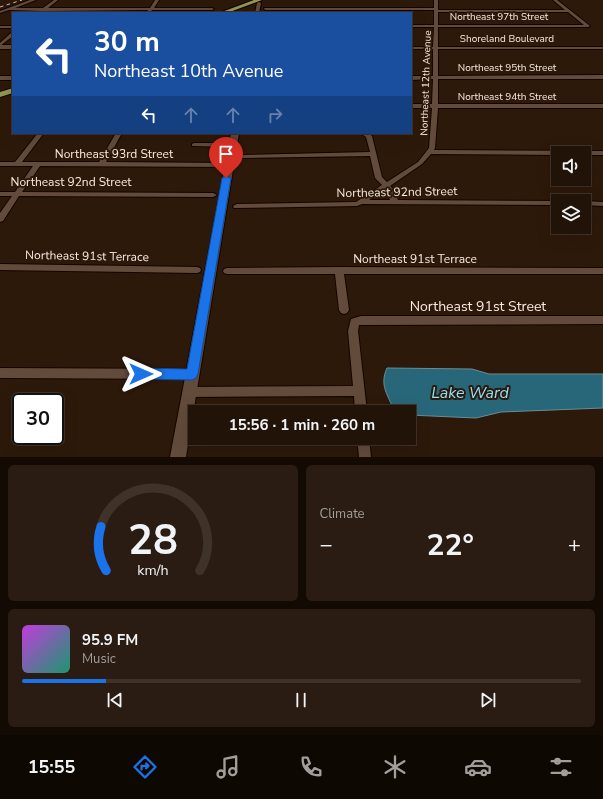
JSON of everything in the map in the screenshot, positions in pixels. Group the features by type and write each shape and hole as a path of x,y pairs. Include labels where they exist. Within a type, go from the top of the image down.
{"main road":[{"path":"225,12 259,1 267,0"},
{"path":"233,12 259,1"},
{"path":"0,90 12,86"},
{"path":"0,94 12,90"}],"street":[{"path":"0,12 34,0"},
{"path":"41,12 56,0"},
{"path":"149,11 158,0"},
{"name":"Northeast 12th Avenue","path":"361,202 420,163 430,152 434,136 437,26 436,0"},
{"path":"555,0 570,11"},
{"path":"257,12 259,1"},
{"path":"7,9 149,11 212,9"},
{"path":"265,10 570,11"},
{"name":"Northeast 97th Street","path":"412,26 589,25 570,11"},
{"path":"0,27 12,27"},
{"path":"0,47 12,35"},
{"path":"0,47 12,48"},
{"name":"Shoreland Boulevard","path":"412,48 603,48"},
{"name":"Northeast 95th Street","path":"412,78 603,77"},
{"path":"0,78 12,78"},
{"name":"Northeast 94th Street","path":"412,106 603,106"},
{"path":"17,164 40,134"},
{"path":"102,165 118,134"},
{"path":"178,457 235,134"},
{"path":"365,134 369,136 379,178 390,190 395,203"},
{"path":"194,145 233,145"},
{"path":"430,152 603,153"},
{"path":"243,156 374,154"},
{"name":"Northeast 93rd Street","path":"0,164 229,165"},
{"path":"0,219 38,164"},
{"name":"Northeast 92nd Street","path":"0,194 213,195"},
{"name":"Northeast 92nd Street","path":"237,206 357,204 361,202 551,203"},
{"path":"591,204 603,204"},
{"name":"Northeast 91st Terrace","path":"0,267 197,270"},
{"path":"339,270 344,310"},
{"name":"Northeast 91st Terrace","path":"227,271 603,271"},
{"name":"Northeast 91st Street","path":"359,391 354,322 361,320 603,320"},
{"path":"0,373 192,374"},
{"path":"189,392 359,391 360,405"},
{"path":"364,445 365,457"}],"water":[{"name":"Lake Ward","path":"387,368 472,369 489,374 603,374 603,408 501,412 476,418 416,415 416,405 391,405 385,390 385,374"}],"railway":[{"path":"0,7 22,0"}],"route":[{"path":"141,374 192,374 226,178"}]}
